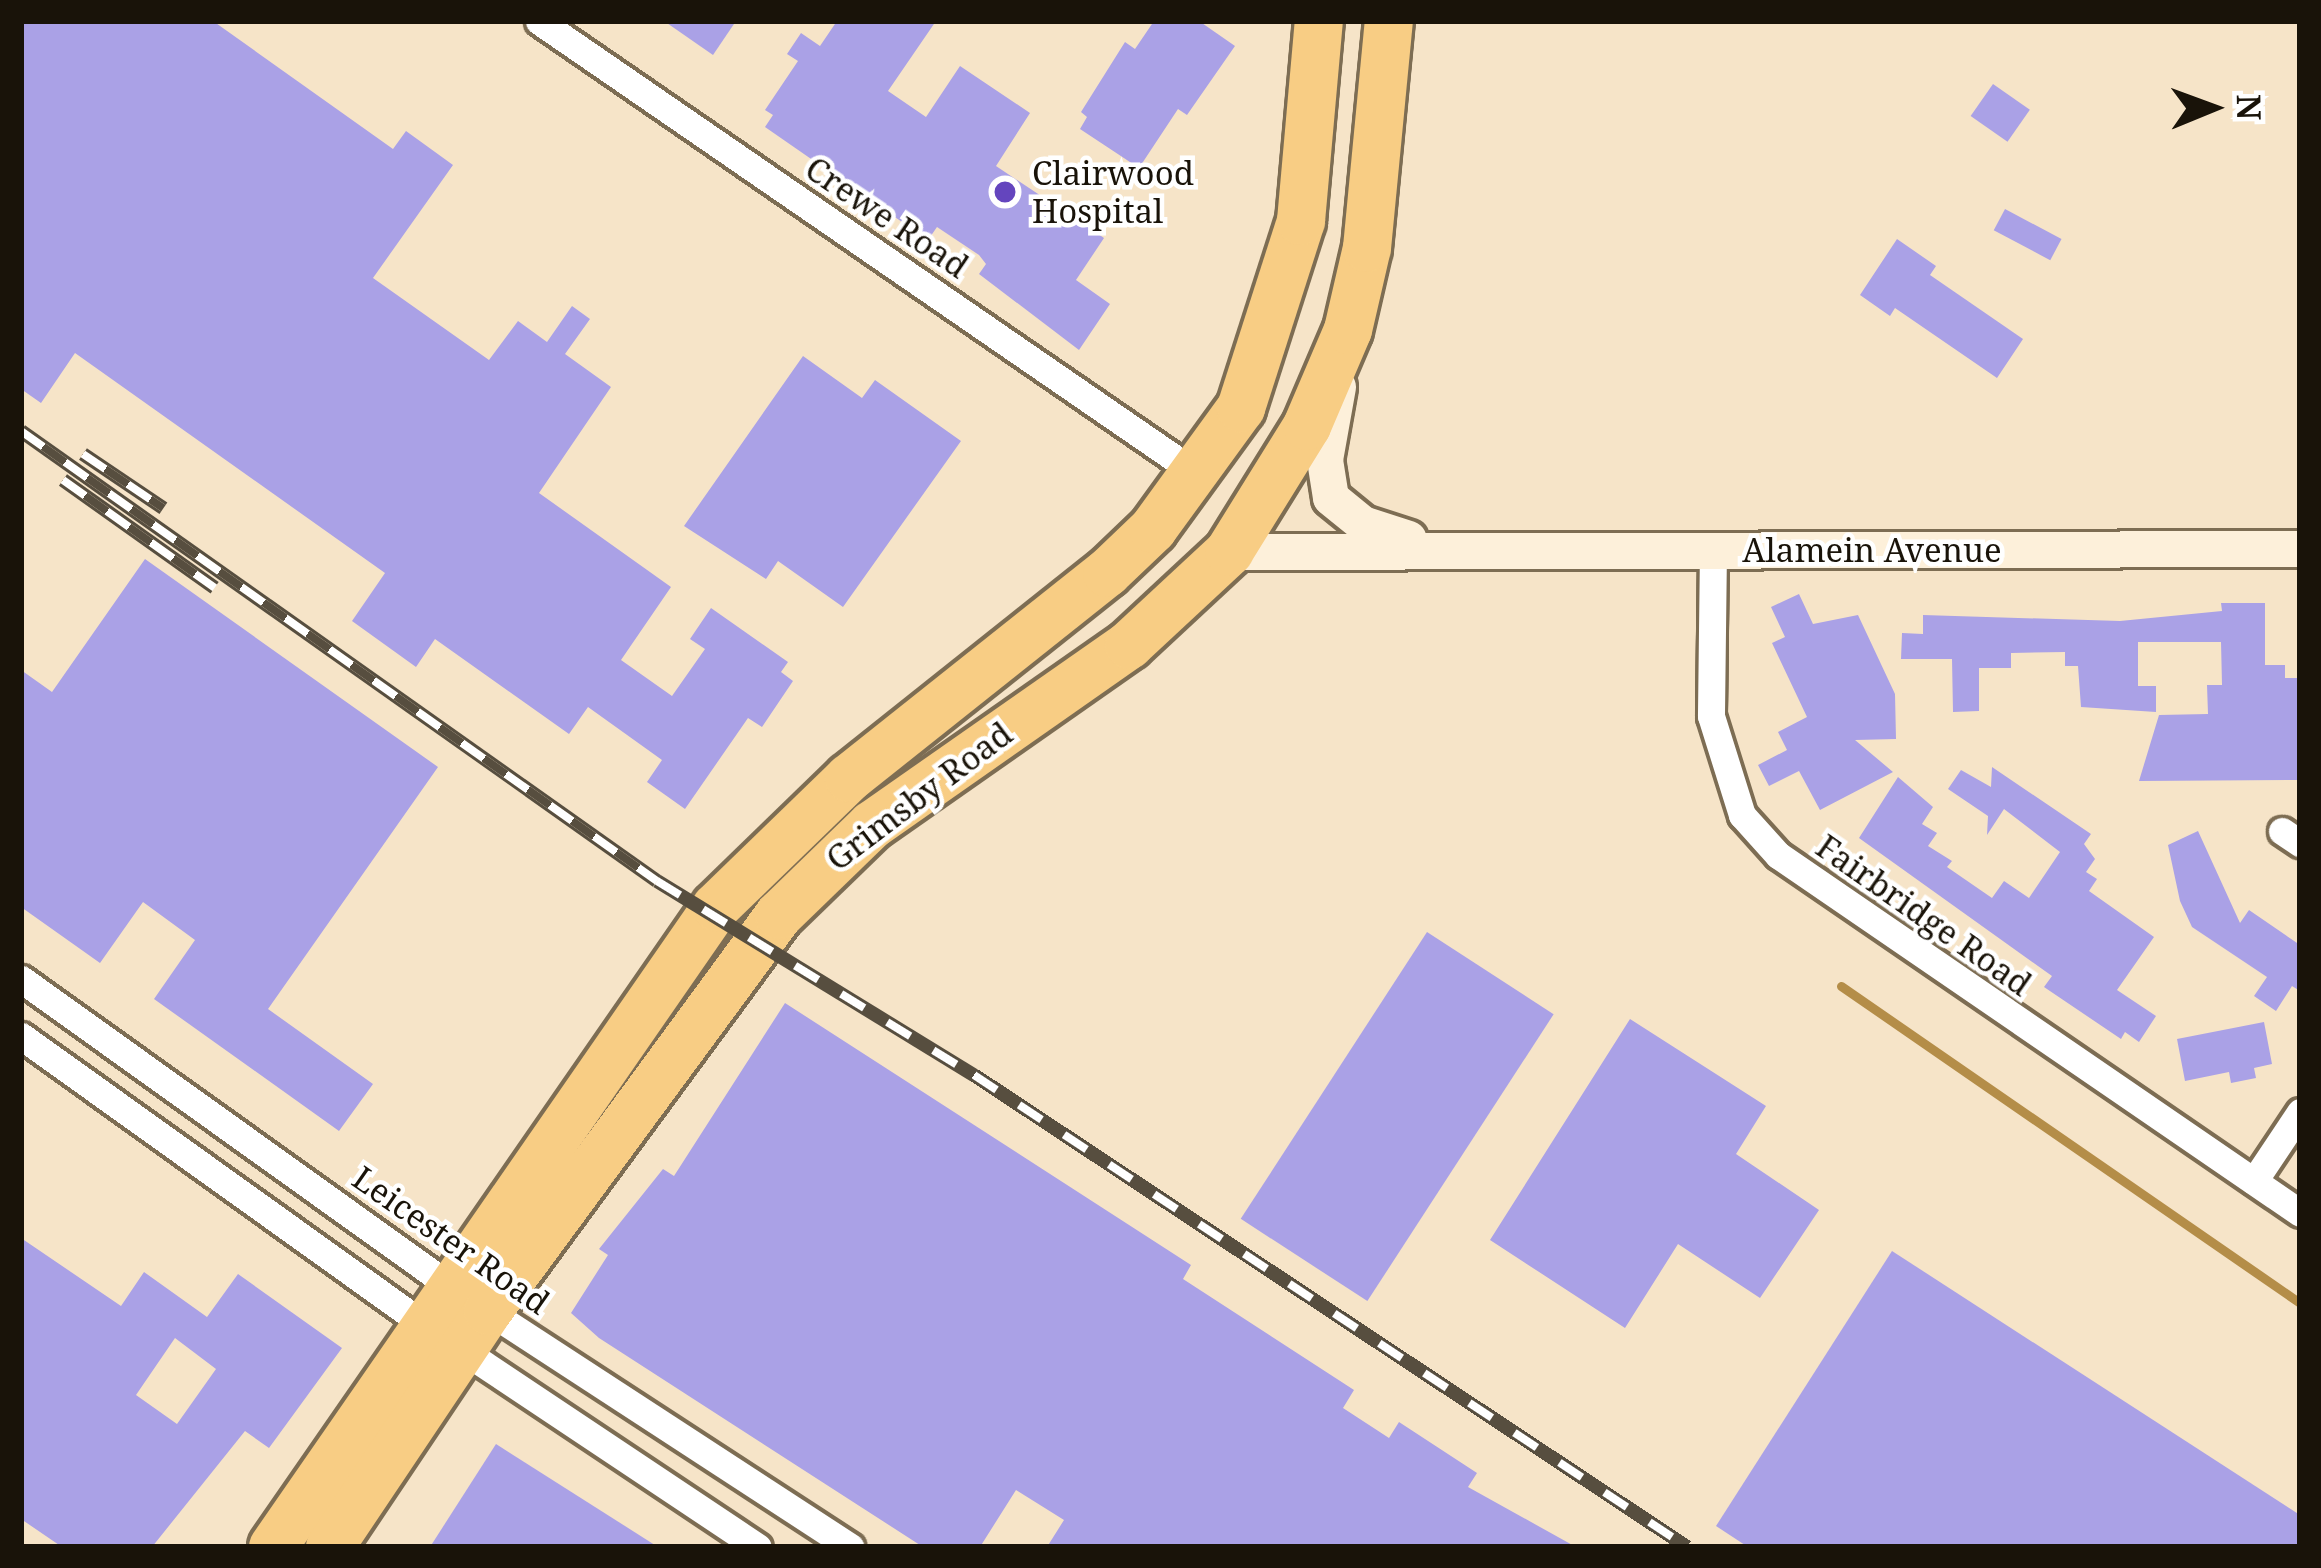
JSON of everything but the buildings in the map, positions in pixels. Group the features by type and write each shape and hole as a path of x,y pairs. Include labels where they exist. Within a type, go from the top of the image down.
{"highway":[{"name":"Grimsby Road","path":"330,1547 457,1318 710,915 784,834 1089,588 1153,529 1240,408 1284,285 1306,181 1319,21"},
{"name":"Grimsby Road","path":"273,1547 820,871 872,825 1129,644 1229,552 1306,426 1348,331 1367,248 1388,21"},
{"path":"784,834 820,871"}],"street":[{"name":"Crewe Road","path":"539,21 1196,473"},
{"name":"Alamein Avenue","path":"1348,331 1325,460 1331,498 1363,524 1444,548"},
{"name":"Fairbridge Road","path":"1713,549 1711,716 1742,815 1778,855 2300,1213"},
{"name":"Alamein Avenue","path":"1229,552 2300,549"},
{"name":"Leicester Road","path":"21,979 758,1547"},
{"name":"Leicester Road","path":"21,1036 457,1318 850,1547"},
{"path":"2254,1181 2300,1112"}],"waterway":[{"path":"1841,986 2300,1303"}],"railway":[{"path":"21,431 657,881 974,1075 1687,1547"},
{"path":"83,454 163,508"},
{"path":"63,480 215,588"}],"place":[{"name":"Clairwood Hospital","path":"1005,192"}]}
